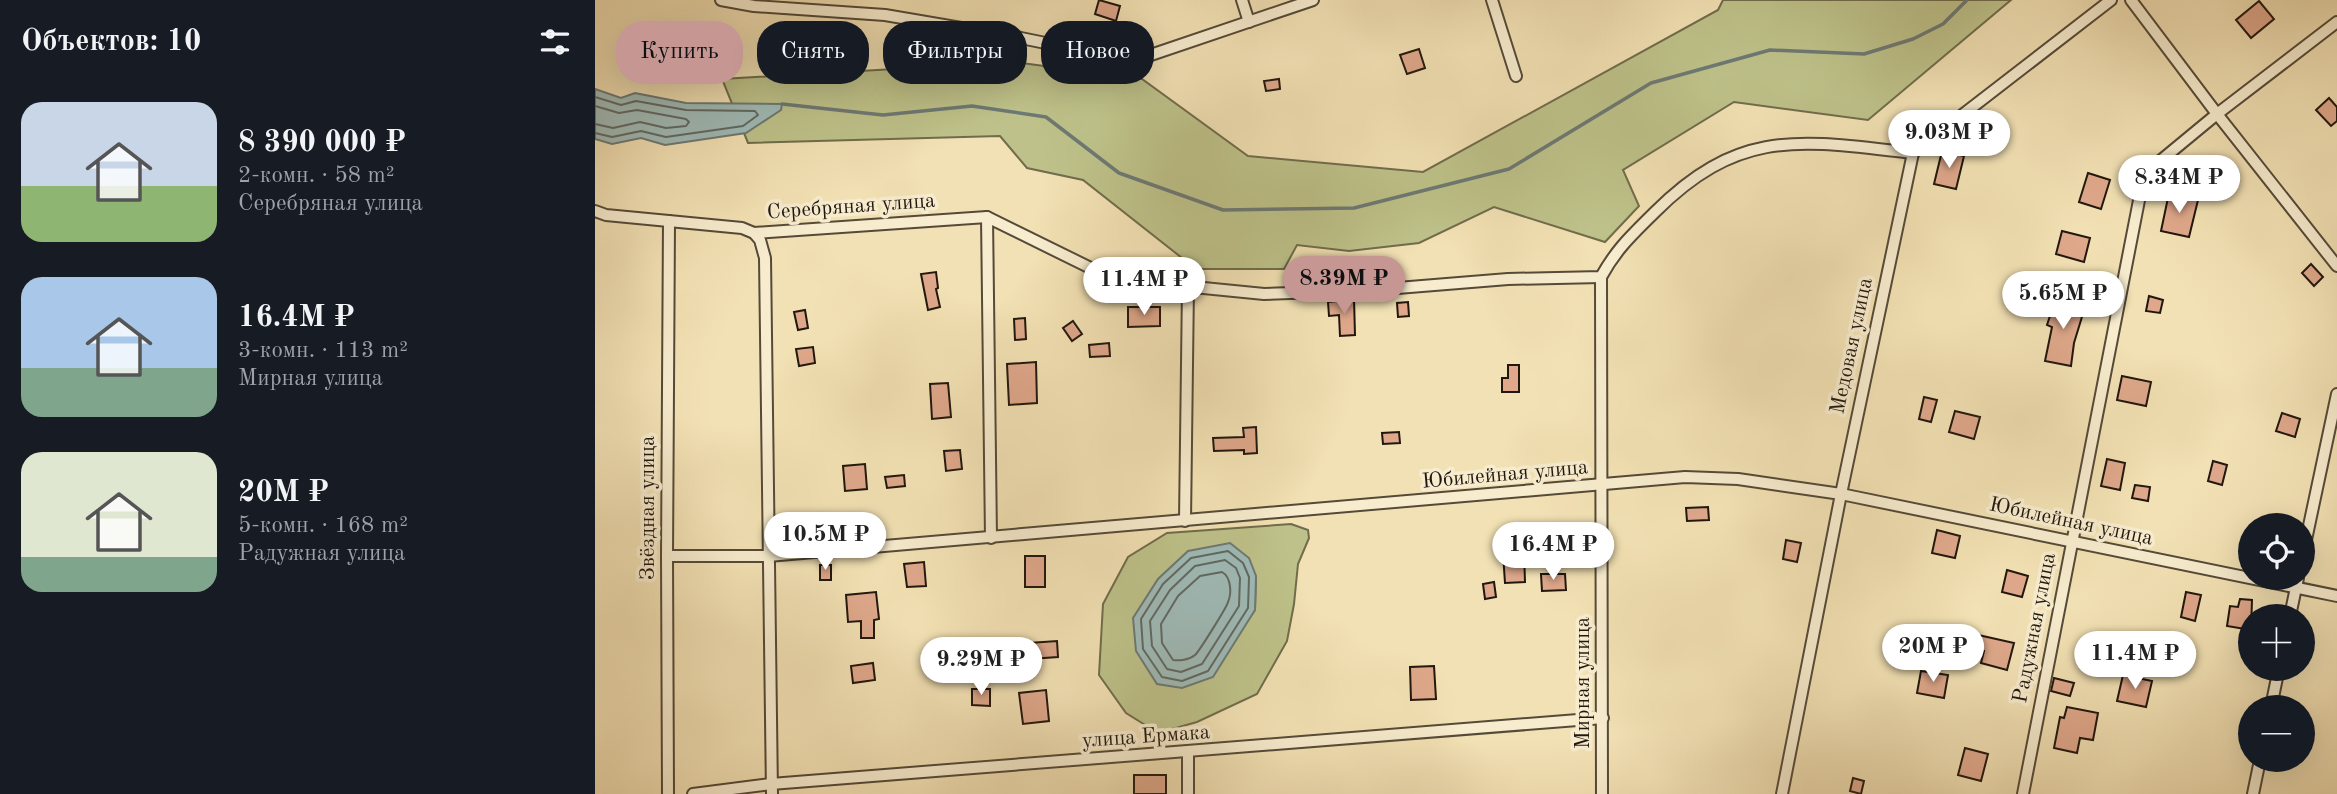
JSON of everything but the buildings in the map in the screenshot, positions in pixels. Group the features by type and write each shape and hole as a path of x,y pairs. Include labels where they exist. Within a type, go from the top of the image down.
{"street":[{"path":"722,0 885,15 1021,38 1133,61 1313,0"},
{"path":"1242,0 1249,22"},
{"path":"1492,0 1516,76"},
{"path":"991,538 987,216 1113,279 1264,295 1373,290 1508,279 1601,277 1615,252 1663,204 1689,181 1724,159 1781,143 1836,145 1913,153 2111,0"},
{"path":"2131,0 2337,266"},
{"name":"Радужная улица","path":"2022,794 2142,185 2148,171 2337,22"},
{"name":"Медовая улица","path":"1782,794 1841,494 1913,153"},
{"name":"Серебряная улица","path":"595,211 606,215 742,228 754,233 987,216"},
{"name":"Звёздная улица","path":"668,794 669,221"},
{"path":"754,233 760,240 765,258 771,789"},
{"name":"Мирная улица","path":"1601,277 1602,794"},
{"path":"1185,521 1188,286"},
{"path":"2312,513 2337,394"},
{"name":"Юбилейная улица","path":"667,556 768,556 1685,477 1719,478 1841,494 2071,542 2238,572"},
{"name":"Юбилейная улица","path":"2315,589 2337,596"},
{"name":"улица Ермака","path":"693,794 1603,718"},
{"path":"1188,753 1188,794"},
{"path":"2253,794 2258,772"}],"green space":[{"path":"1723,0 2011,0 1868,120 1734,102 1623,170 1639,206 1605,242 1494,207 1419,243 1349,251 1297,245 1284,269 1196,269 1083,180 1027,168 1000,136 748,143 724,84 743,84 743,78 757,77 757,84 869,84 869,70 883,70 883,84 1027,84 1027,64 1041,66 1041,84 1149,84 1248,156 1423,172 1718,10"},
{"path":"1291,524 1308,530 1309,538 1298,564 1287,641 1257,694 1197,722 1158,733 1126,713 1099,675 1103,604 1128,557 1167,533","holes":["1256,576 1255,610 1239,633"]}],"water":[{"path":"595,89 621,98 635,93 686,103 782,104 781,110 746,133 665,145 641,138 612,144 595,139"},
{"path":"1230,543 1249,558 1256,576 1255,610 1213,677 1182,688 1157,684 1136,651 1133,618 1158,579 1188,551"}],"waterway":[{"path":"782,104 883,115 972,106 1046,117 1119,173 1223,210 1354,208 1509,169 1651,83 1770,50 1864,54 1913,39 1943,24 1967,0"}]}
